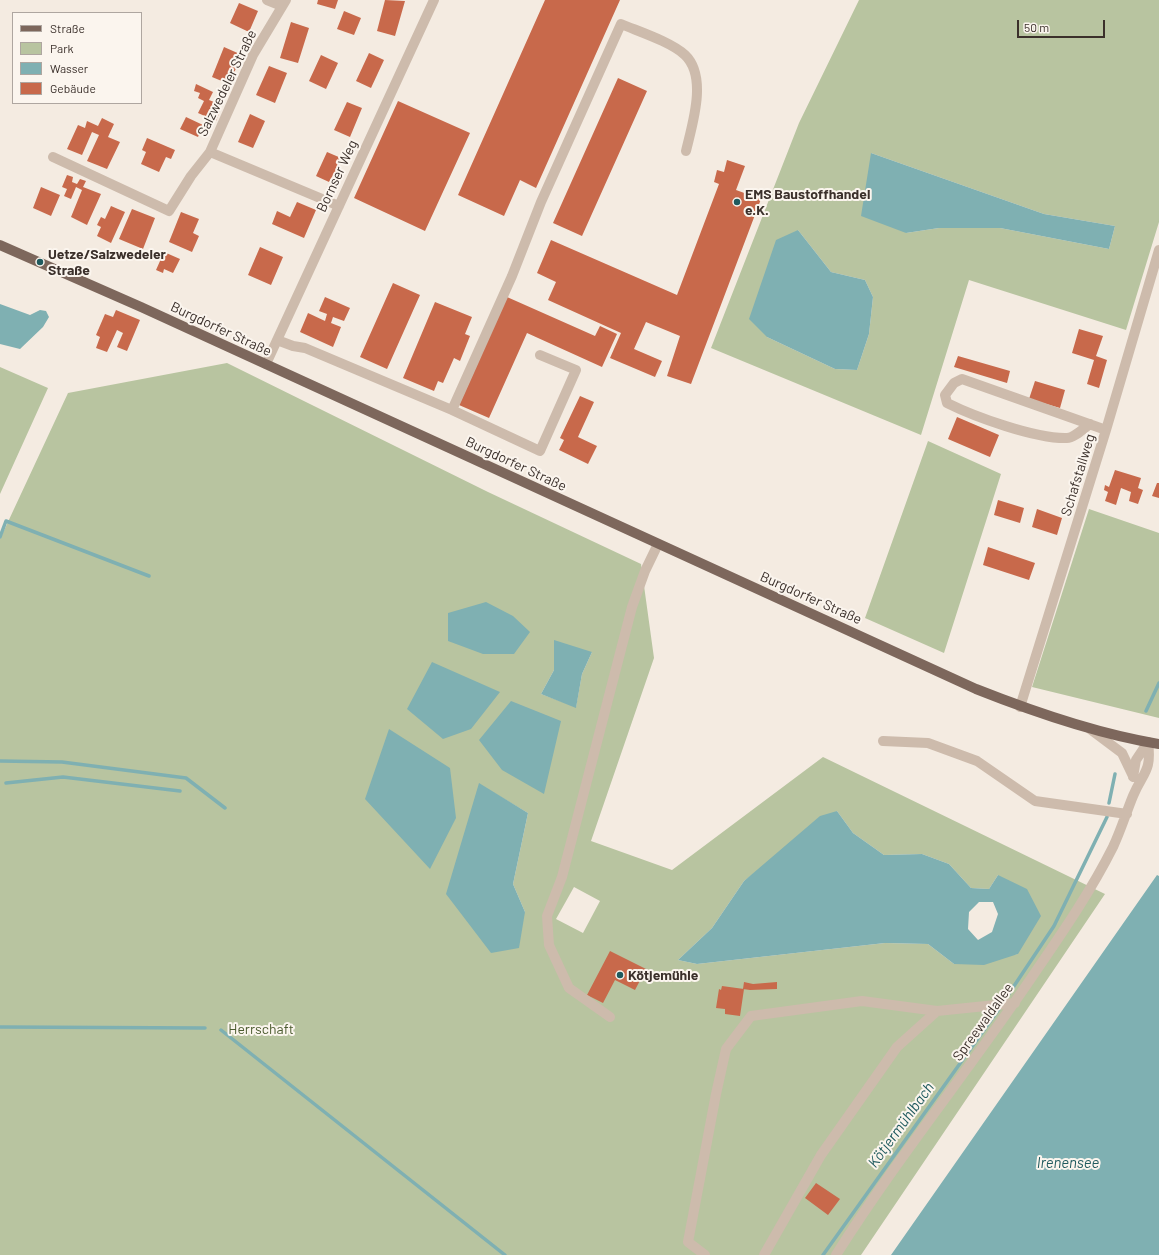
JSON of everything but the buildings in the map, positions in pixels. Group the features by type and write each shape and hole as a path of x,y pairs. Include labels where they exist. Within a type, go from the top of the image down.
{"main road":[{"name":"Burgdorfer Straße","path":"0,245 266,364 976,689 1020,707 1085,726 1159,744"}],"street":[{"name":"Salzwedeler Straße","path":"52,157 168,211 191,176 210,152 253,55 284,3 267,0"},
{"name":"Bornser Weg","path":"266,364 434,0"},
{"path":"452,410 512,276 541,202 621,24 670,45 685,55 692,63 696,79 697,94 686,151"},
{"name":"Salzwedeler Straße","path":"210,152 339,206"},
{"name":"Schafstallweg","path":"1020,707 1106,430 1159,250"},
{"path":"277,340 293,346 305,348 452,410 540,451 576,370 540,355"},
{"path":"1090,424 1068,438 1032,434 961,410 946,403 945,395 954,383 962,379 1090,424 1106,430"},
{"path":"610,1017 569,988 549,945 547,916 562,877 632,607 645,571 658,544"},
{"name":"Spreewaldallee","path":"1085,726 1122,753 1133,776"},
{"path":"883,741 928,743 977,761 1035,801 1127,814"},
{"name":"Spreewaldallee","path":"1133,795 1133,776 1136,760 1148,742"},
{"name":"Spreewaldallee","path":"836,1255 868,1204 1015,1003 1062,934 1096,878 1127,814 1133,795 1144,777 1150,760 1148,742"},
{"path":"705,1255 688,1242 715,1100 726,1049 751,1016 862,1001 937,1011 1015,1003"},
{"path":"764,1255 821,1155 892,1053 937,1011"}],"green space":[{"path":"859,0 1159,0 1159,222 1126,330 969,280 921,435 711,348 799,123","holes":["871,153 1044,214 1115,226 1109,249 1000,228 939,228 906,233","798,230 831,272 865,280 873,297 869,334 857,370 835,369 767,337"]},
{"name":"Herrschaft","path":"227,363 488,492 641,564 654,658 591,841 672,870 823,757 1105,894 861,1255 0,1255 0,539 68,393","holes":["592,652 582,674 576,707 541,694 554,670","479,784 528,813 513,884 525,912 491,953","837,811 853,833 884,855 922,854 949,864 971,888 989,889 998,875 1018,954 954,964 928,944 885,943 697,964 678,960 712,928 744,881","574,887 600,901 583,933 556,919"]},
{"path":"0,367 48,388 0,494"},
{"path":"928,441 1001,474 944,653 865,618"},
{"path":"1089,509 1159,533 1159,718 1032,687"}],"water":[{"path":"871,153 1044,214 1115,226 1109,249 1000,228 939,228 906,233 861,216"},
{"path":"798,230 831,272 865,280 873,297 869,334 857,370 835,369 767,337 749,319 776,240"},
{"path":"0,304 30,315 40,310 46,311 49,317 43,327 20,349 0,344"},
{"path":"486,602 513,616 530,632 514,654 483,654 448,641 448,613"},
{"path":"554,640 592,652 582,674 576,708 541,694 554,670"},
{"path":"432,662 500,692 471,729 443,739 407,709"},
{"path":"511,701 561,721 544,794 502,770 479,740"},
{"path":"389,729 450,768 456,818 430,869 365,799"},
{"path":"479,783 528,813 513,884 525,912 519,948 491,953 446,894"},
{"path":"837,811 853,833 884,855 922,854 949,864 971,888 989,889 998,875 1027,889 1041,916 1018,954 984,965 954,964 928,944 885,943 697,964 678,960 712,928 744,881 820,816","holes":["979,902 993,902 998,914 992,932 978,940 968,929 969,912"]},
{"name":"Irenensee","path":"1157,875 1159,876 1159,1255 891,1255"}],"waterway":[{"path":"0,537 6,521 149,576"},
{"name":"Kötjermühlbach","path":"1146,711 1159,683"},
{"path":"0,761 62,762 186,778 225,808"},
{"name":"Kötjermühlbach","path":"1109,803 1115,774"},
{"path":"6,783 63,777 180,791"},
{"name":"Kötjermühlbach","path":"1006,998 1054,926 1107,817"},
{"name":"Kötjermühlbach","path":"823,1255 999,1009"},
{"path":"0,1027 205,1028"},
{"path":"221,1030 505,1255"}],"place":[{"name":"EMS Baustoffhandel e.K.","path":"737,202"},
{"name":"Uetze/Salzwedeler Straße","path":"40,262"},
{"name":"Kötjemühle","path":"620,975"}]}
